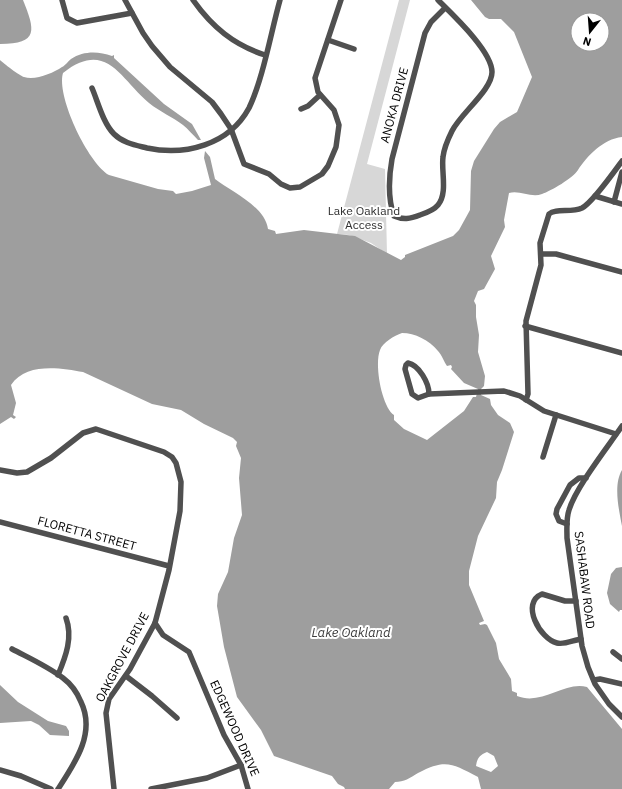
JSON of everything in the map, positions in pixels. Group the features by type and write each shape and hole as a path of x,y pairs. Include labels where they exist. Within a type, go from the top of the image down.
{"street":[{"path":"62,0 67,18 76,23 132,13"},
{"path":"125,0 143,33 170,67 212,102 231,129 244,164 269,174 290,188 300,187 322,174 333,156 336,147 339,126 337,116 331,105 320,95 316,88 315,78 341,0"},
{"path":"193,0 204,14 224,34 244,47 265,55"},
{"path":"92,88 108,127 118,138 131,144 176,151 192,150 208,144 231,129 249,108 280,0"},
{"path":"438,0 445,8"},
{"name":"ANOKA DRIVE","path":"445,8 486,54 491,66 492,76 485,91 461,116 446,143 442,162 442,193 438,205 428,212 402,219 394,216 391,209 390,172 396,139 425,32 430,22 445,8"},
{"path":"328,40 354,49"},
{"path":"301,109 308,106 320,95"},
{"path":"526,400 528,394 525,326 542,254 540,243 549,214 554,211 570,212 583,208 595,196 622,162"},
{"path":"614,202 622,172"},
{"path":"595,196 622,204"},
{"path":"542,254 556,254 622,272"},
{"path":"525,326 622,353"},
{"path":"430,394 419,370 413,364 408,363 405,369 412,394 418,398 430,394 504,391 526,400 544,411 616,434"},
{"path":"543,457 556,415"},
{"name":"SASHABAW ROAD","path":"622,426 586,478 572,504 567,524 567,538 581,639 588,667 609,704 622,717"},
{"name":"OAKGROVE DRIVE","path":"0,470 17,473 27,472 51,458 83,433 96,429 164,452 172,457 180,471 180,511 169,566 155,623 126,676 109,699 106,708 114,789"},
{"path":"567,524 559,521 556,514 557,510 570,484 579,478 586,478"},
{"name":"FLORETTA STREET","path":"0,522 169,566"},
{"path":"576,601 565,601 542,594 533,603 532,611 539,627 550,640 561,643 581,639"},
{"path":"58,675 66,656 70,629 66,618"},
{"name":"EDGEWOOD DRIVE","path":"155,623 163,635 190,652 224,735 241,765 248,789"},
{"path":"12,649 58,675 72,685 80,698 86,713 87,728 77,755 58,789"},
{"path":"612,652 622,659"},
{"path":"126,676 177,718"},
{"path":"594,680 600,679 622,684"},
{"path":"151,789 207,778 241,765"},
{"path":"0,770 21,776 51,789"}],"green space":[{"name":"Lake Oakland Access","path":"399,0 410,0 367,164 385,169 387,254 371,243 349,235 337,234"}],"water":[{"path":"0,0 23,0 31,27 31,33 28,38 13,43 0,44"},
{"name":"Lake Oakland","path":"471,0 622,0 622,137 608,141 596,149 572,177 551,190 538,195 517,192 509,193 504,220 505,227 491,256 495,269 484,289 478,291 474,301 476,305 479,335 478,352 485,376 484,386 481,389 481,395 490,399 491,405 498,415 510,423 514,432 497,482 496,498 478,536 469,571 469,585 484,621 479,623 480,625 487,625 496,643 499,659 511,679 512,691 517,693 517,696 535,698 570,687 587,687 622,729 622,789 481,789 478,777 455,766 443,764 428,768 410,778 395,782 389,789 345,789 338,784 332,776 274,756 261,730 237,697 224,647 217,606 218,594 228,572 234,538 242,515 239,478 241,458 236,446 237,442 233,438 204,424 181,410 152,404 83,372 55,368 35,370 25,373 17,378 11,385 16,403 13,415 16,417 14,419 11,417 0,424 0,60 22,76 33,78 54,72 80,54 101,53 112,56 114,55 114,58 164,104 192,124 201,140 198,140 179,122 149,103 112,66 102,61 91,60 78,64 63,73 62,83 64,97 83,144 101,168 109,175 158,189 173,191 176,194 192,191 211,185 204,158 205,151 210,157 215,179 254,206 261,213 268,229 275,231 276,234 304,230 355,236 401,260 405,257 405,255 453,236 459,230 470,210 471,171 474,161 500,122 517,112 532,77 514,32 501,19 489,19 485,17","holes":["402,333 412,334 426,340 439,353 447,366 451,365 451,369 464,383 478,389 476,397 473,397 464,411 427,440 404,429 394,420 394,415 386,404 380,385 378,357 381,347 386,342","487,752 494,756 498,766 491,772 476,766 478,759"]},
{"path":"622,470 622,526 617,490 619,476"},
{"path":"622,567 622,610 619,612 610,604 607,593 611,574 616,568"},
{"path":"0,685 18,702 48,721 66,726 69,731 69,736 50,735 39,725 31,721 0,723"}]}
